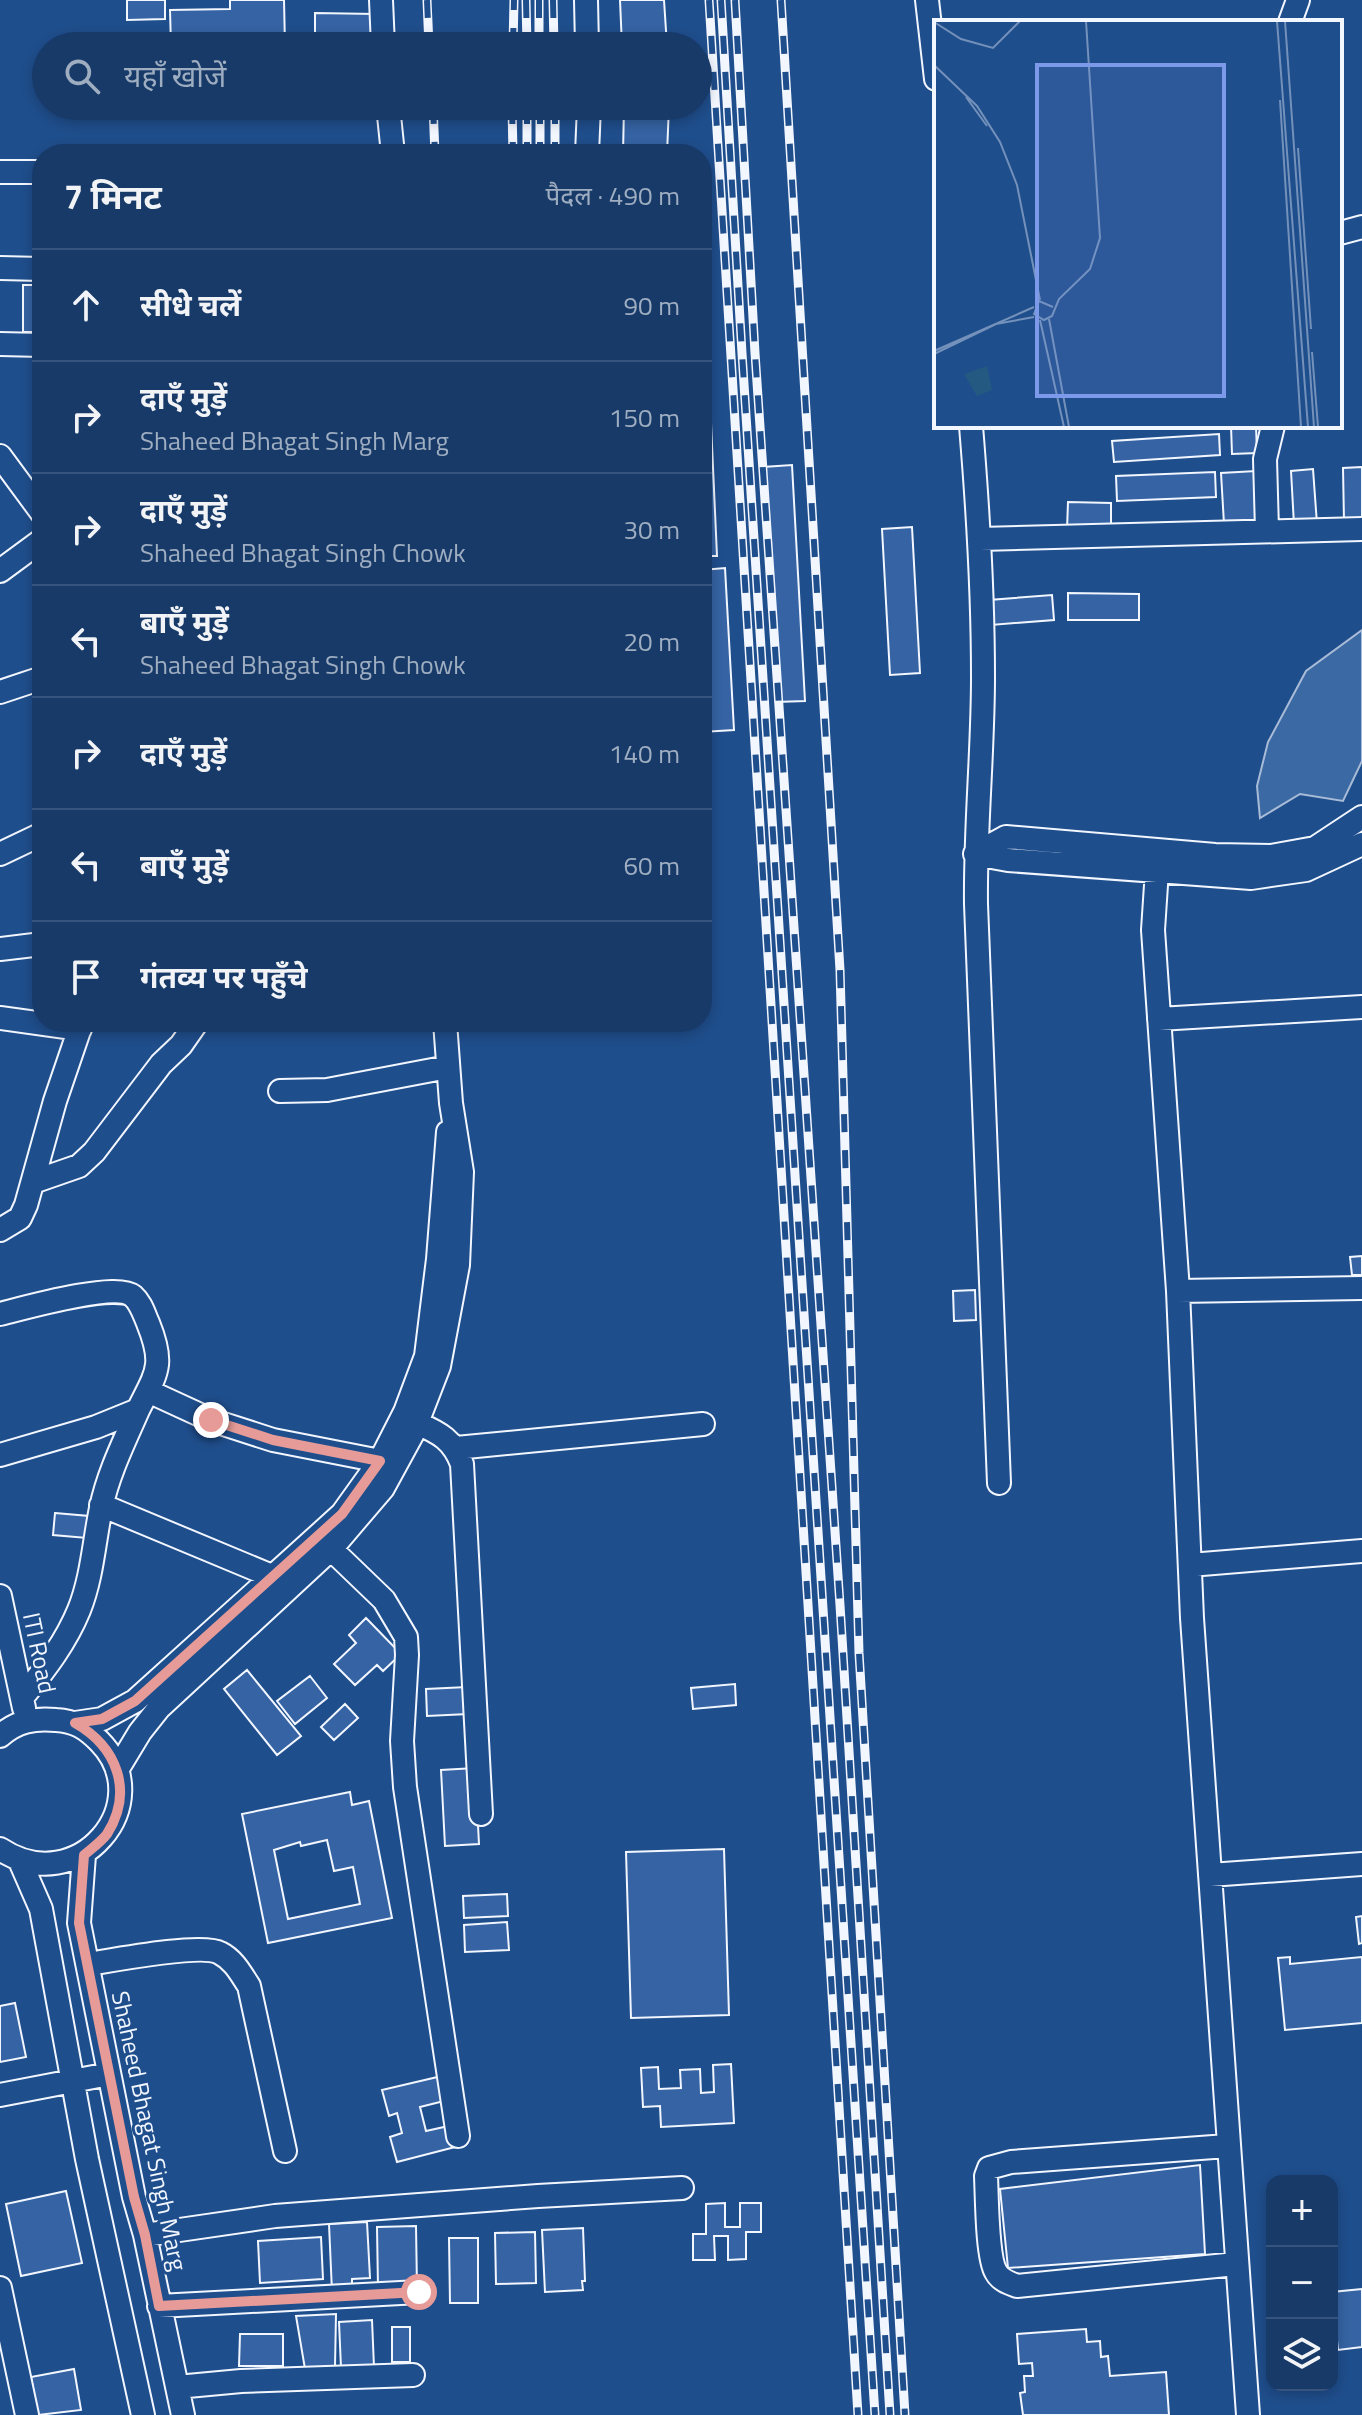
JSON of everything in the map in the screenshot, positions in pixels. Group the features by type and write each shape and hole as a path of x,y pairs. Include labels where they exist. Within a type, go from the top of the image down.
{"street":[{"path":"381,0 382,32"},
{"path":"586,0 587,32"},
{"path":"927,0 934,61"},
{"path":"1291,20 1298,0"},
{"path":"389,120 392,144"},
{"path":"587,144 588,120"},
{"path":"0,172 32,172"},
{"path":"1342,232 1362,227"},
{"path":"0,268 32,269"},
{"path":"0,344 32,345"},
{"path":"971,428 980,539 983,679 975,854 999,1483"},
{"path":"1267,530 1265,459 1273,428"},
{"path":"0,456 32,499"},
{"path":"980,539 1362,529"},
{"path":"0,571 32,547"},
{"path":"0,692 32,681"},
{"path":"975,854 1006,837 1215,855 1271,856 1315,848 1362,817"},
{"path":"0,854 32,839"},
{"path":"975,854 1008,860 1251,878 1306,870 1362,844"},
{"path":"1157,870 1153,930 1178,1291 1190,1565 1227,2146 1248,2415"},
{"path":"0,949 32,945"},
{"path":"1159,1019 1362,1007"},
{"path":"0,1018 32,1021"},
{"path":"0,1230 20,1218 79,1032"},
{"path":"33,1182 79,1166 94,1152 161,1064 190,1032"},
{"path":"117,1770 159,1708 331,1549 383,1488 417,1423 439,1366 458,1265 462,1172 451,1103 446,1032"},
{"path":"280,1091 327,1090 448,1067"},
{"path":"0,1736 12,1725 36,1718 75,1723 102,1719 135,1701 342,1514 380,1461 405,1412 426,1356 438,1259 451,1103"},
{"path":"1178,1291 1362,1288"},
{"path":"0,1314 69,1297 122,1291 132,1295 141,1305 157,1342 157,1372 121,1448 101,1505 87,1585 79,1609 62,1644 22,1698"},
{"path":"0,1455 96,1427 143,1401 273,1440 380,1461"},
{"path":"417,1423 439,1432 456,1448 462,1464 481,1814"},
{"path":"456,1448 703,1424"},
{"path":"101,1505 274,1577"},
{"path":"331,1549 384,1600 406,1637 402,1741 405,1787 458,2136"},
{"path":"1190,1565 1362,1551"},
{"name":"ITI Road","path":"0,1596 26,1721"},
{"path":"0,1849 20,1861 52,1865 84,1855 106,1835 120,1798 117,1770 107,1749 88,1730 75,1723"},
{"name":"Shaheed Bhagat Singh Marg","path":"84,1855 79,1923 134,2197 183,2415"},
{"path":"20,1861 41,1909 73,2081 143,2415"},
{"path":"1210,1875 1362,1864"},
{"path":"89,1964 178,1952 218,1951 235,1965 249,1986 285,2151"},
{"path":"0,2095 109,2074"},
{"path":"1227,2146 1011,2162 989,2168 986,2176 992,2259 996,2272 1005,2281 1017,2286 1236,2264"},
{"path":"145,2235 275,2216 682,2188"},
{"path":"0,2288 27,2415"},
{"path":"159,2306 419,2292"},
{"path":"177,2387 241,2381 413,2375"}],"water":[{"path":"1362,630 1362,761 1343,801 1300,794 1260,818 1257,786 1268,742 1306,671"}],"building":[{"path":"127,0 165,0 165,19 127,20"},
{"path":"230,0 284,0 285,32 171,32 170,10 230,9"},
{"path":"620,0 664,0 666,32 621,32"},
{"path":"315,13 375,14 375,32 315,32"},
{"path":"624,120 668,120 667,144 623,144"},
{"path":"23,285 32,285 32,332 23,332"},
{"path":"1231,428 1256,428 1257,453 1232,454"},
{"path":"1219,434 1220,455 1114,462 1112,441"},
{"path":"712,445 717,556 712,556"},
{"path":"792,465 805,701 776,702 763,467"},
{"path":"1362,467 1362,521 1344,521 1343,468"},
{"path":"1313,469 1317,524 1294,525 1291,471"},
{"path":"1256,471 1259,523 1224,524 1221,473"},
{"path":"1215,472 1216,497 1117,501 1116,476"},
{"path":"1068,502 1111,503 1111,531 1067,530"},
{"path":"912,527 920,673 890,675 882,529"},
{"path":"725,568 734,730 712,731 712,569"},
{"path":"1068,593 1139,594 1139,620 1068,620"},
{"path":"1052,595 1054,620 991,625 989,600"},
{"path":"1362,1256 1362,1275 1352,1275 1350,1257"},
{"path":"975,1290 976,1320 954,1321 953,1291"},
{"path":"55,1513 89,1516 87,1538 53,1535"},
{"path":"366,1618 401,1654 383,1671 377,1665 355,1685 334,1664 356,1643 349,1635"},
{"path":"247,1670 301,1736 277,1755 224,1689"},
{"path":"310,1676 327,1698 295,1724 277,1701"},
{"path":"735,1684 736,1705 693,1709 691,1688"},
{"path":"467,1687 468,1714 427,1716 426,1689"},
{"path":"345,1704 358,1718 334,1740 321,1727"},
{"path":"475,1768 479,1844 445,1846 441,1770"},
{"path":"350,1792 352,1805 369,1801 392,1918 268,1943 242,1814","holes":["327,1840 334,1871 353,1867 360,1904 288,1919 274,1850 300,1842 301,1846"]},
{"path":"724,1849 729,2015 631,2018 626,1852"},
{"path":"507,1894 508,1916 464,1918 463,1896"},
{"path":"1362,1916 1362,1943 1359,1944 1356,1917"},
{"path":"507,1922 509,1950 465,1952 464,1925"},
{"path":"1290,1957 1290,1964 1362,1957 1362,2023 1285,2030 1278,1958"},
{"path":"15,2003 26,2057 0,2062 0,2006"},
{"path":"731,2064 734,2123 661,2127 660,2106 643,2107 641,2068 658,2067 659,2089 681,2088 680,2070 700,2069 701,2093 714,2092 713,2065"},
{"path":"446,2075 452,2099 420,2107 426,2131 453,2125 459,2146 397,2162 390,2137 402,2133 397,2113 389,2116 382,2090"},
{"path":"1200,2165 1205,2254 1008,2268 1000,2189"},
{"path":"66,2191 82,2263 21,2276 6,2204"},
{"path":"725,2203 725,2227 740,2227 740,2203 761,2203 761,2232 746,2232 746,2259 728,2260 728,2236 714,2236 715,2260 693,2260 693,2234 706,2234 706,2204"},
{"path":"367,2222 370,2278 352,2279 352,2286 332,2292 329,2224"},
{"path":"416,2226 417,2288 378,2288 377,2227"},
{"path":"583,2228 583,2290 545,2292 542,2230"},
{"path":"535,2232 536,2283 496,2284 495,2233"},
{"path":"321,2237 323,2279 260,2283 258,2241"},
{"path":"449,2238 478,2238 478,2303 450,2303"},
{"path":"1362,2289 1362,2347 1338,2350 1338,2291"},
{"path":"336,2314 335,2366 305,2369 296,2316"},
{"path":"372,2320 374,2367 341,2368 339,2322"},
{"path":"392,2327 410,2327 410,2362 392,2362"},
{"path":"1086,2329 1087,2342 1100,2341 1101,2357 1108,2356 1110,2376 1166,2372 1169,2415 1023,2415 1020,2393 1025,2392 1024,2376 1033,2376 1032,2363 1019,2364 1017,2334"},
{"path":"240,2334 283,2334 283,2366 239,2366"},
{"path":"74,2369 81,2410 38,2415 31,2377"}],"railway":[{"path":"427,0 428,32"},
{"path":"513,32 514,0"},
{"path":"526,0 527,32"},
{"path":"539,0 539,32"},
{"path":"553,0 554,32"},
{"path":"709,0 711,32"},
{"path":"721,0 875,2415"},
{"path":"735,0 755,353 840,1605 890,2415"},
{"path":"781,0 840,970 859,1653 905,2415"},
{"path":"712,49 858,2415"},
{"path":"434,120 435,144"},
{"path":"512,120 513,144"},
{"path":"527,120 527,144"},
{"path":"540,120 540,144"},
{"path":"555,120 555,144"}],"route":[{"path":"211,1420 273,1440 380,1461 342,1514 135,1701 102,1719 75,1723 88,1730 107,1749 117,1770 120,1798 106,1835 84,1855 79,1923 159,2306 419,2292"}]}
